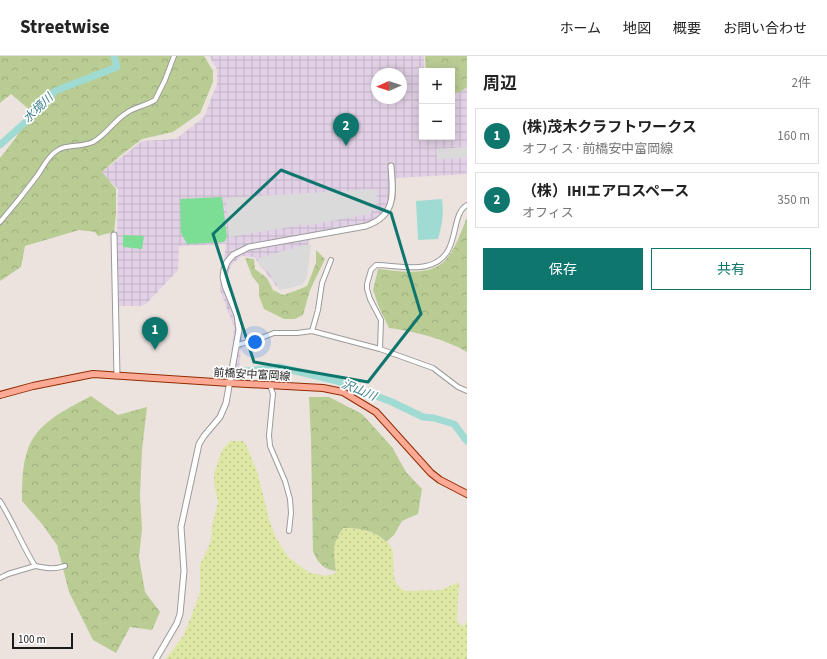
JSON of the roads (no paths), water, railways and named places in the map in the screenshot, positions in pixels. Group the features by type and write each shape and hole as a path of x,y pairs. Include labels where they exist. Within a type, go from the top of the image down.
{"main road":[{"name":"前橋安中富岡線","path":"0,395 86,375 101,374 323,388 343,392 376,412 431,473 440,480 467,494"}],"street":[{"path":"0,222 23,196 48,158 54,153 62,147 75,147 92,142 108,131 126,113 155,100 165,80 174,56"},
{"path":"156,659 177,623 180,614 184,571 181,527 197,452 204,436 220,418 226,403 237,345 239,330 236,315 225,286 223,277 224,270 234,255 248,247 366,226 375,223 386,213 392,201 393,192 391,166"},
{"path":"380,349 381,320 367,290 371,270 376,265 425,267 441,260 450,246 460,211 467,205"},
{"path":"114,235 117,376"},
{"path":"312,331 318,310 322,283 332,260"},
{"path":"237,345 274,333 297,333 312,331 380,349 433,368 458,387 467,391"},
{"path":"270,385 273,394 269,435 270,446 285,481 290,499 291,513 289,531"},
{"path":"0,501 11,518 26,551 35,566"},
{"path":"0,578 35,566 50,570 65,566"}],"water":[{"path":"442,199 443,209 441,229 438,239 418,240 416,201"}],"waterway":[{"name":"水境川","path":"0,145 30,118 55,91 117,67 114,56"},
{"name":"沢山川","path":"239,372 279,367 337,381 392,402 423,417 434,418 454,424 467,441"}],"place":[{"name":"（株）IHIエアロスペース","path":"346,146"},
{"name":"(株)茂木クラフトワークス","path":"155,350"}]}
